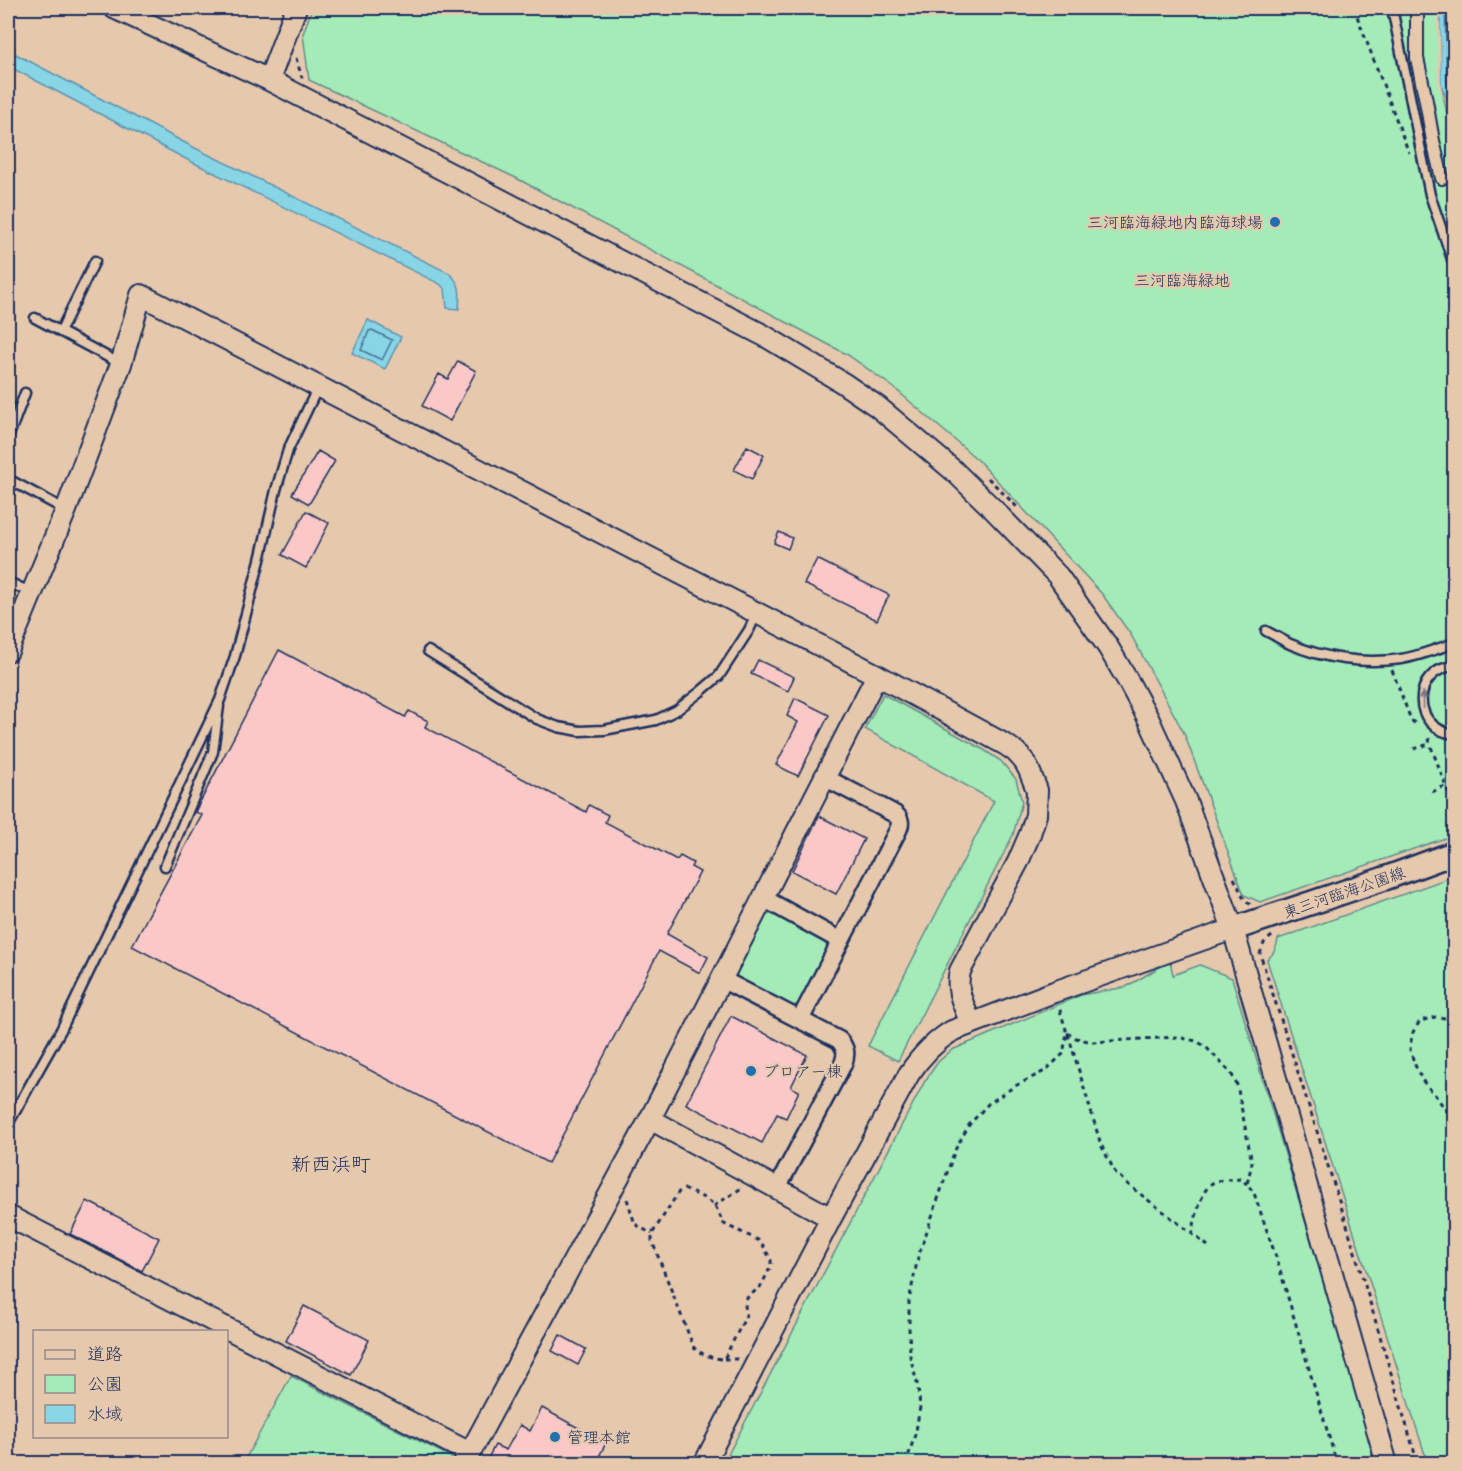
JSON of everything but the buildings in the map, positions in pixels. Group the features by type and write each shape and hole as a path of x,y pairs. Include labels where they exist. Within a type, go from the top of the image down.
{"main road":[{"name":"東三河臨海公園線","path":"1233,929 1455,853"}],"street":[{"path":"114,8 269,80 765,336 843,383 885,414 954,471 1058,576 1108,647 1149,720 1186,801 1233,929 1387,1464"},
{"path":"269,80 296,8"},
{"path":"1417,8 1417,58 1442,178"},
{"path":"8,651 66,510 121,364 141,295 877,675 1016,752 1029,770 1037,790 1036,815 1018,862 964,964 958,980 958,991 971,1023"},
{"path":"228,1332 467,1458 650,1119 877,675"},
{"path":"800,1020 897,832 900,822 900,818 891,812 824,777"},
{"path":"763,898 841,941"},
{"path":"704,1464 831,1218 923,1054 942,1037 971,1023 1233,929"},
{"path":"721,979 839,1040 846,1054 843,1064 777,1188"},
{"path":"650,1119 831,1218"},
{"path":"8,1216 224,1330"}],"lane":[{"path":"213,8 219,8"},
{"path":"1392,8 1430,195 1455,265"},
{"path":"60,332 95,261"},
{"path":"35,318 121,364"},
{"path":"8,1124 61,1030 220,700 235,656 288,450 319,387"},
{"path":"8,438 25,393"},
{"path":"8,479 66,510"},
{"path":"8,582 32,593"},
{"path":"428,651 537,719 558,727 580,731 604,730 656,720 677,710 719,676 749,630 757,613"},
{"path":"1266,631 1290,644 1345,660 1401,659 1455,643"},
{"path":"1455,666 1442,669 1434,674 1425,684 1422,700 1426,716 1432,724 1441,730 1455,734"},
{"path":"165,866 213,752 220,700"}],"path":[{"path":"1354,8 1408,152"},
{"path":"296,55 298,70 304,83"},
{"path":"986,476 1017,507"},
{"path":"1429,738 1445,786 1455,807"},
{"path":"1414,749 1430,744"},
{"path":"1432,792 1445,786"},
{"path":"1232,873 1244,899 1257,907"},
{"path":"1274,935 1264,943 1260,954 1347,1225 1418,1464"},
{"path":"1054,992 1101,1145 1115,1172 1208,1246"},
{"path":"1455,1019 1435,1017 1420,1021 1413,1032 1410,1050 1422,1080 1455,1121"},
{"path":"1067,1033 1092,1042 1177,1037 1196,1041 1205,1046 1232,1073 1237,1085 1252,1164 1247,1184"},
{"path":"906,1464 916,1431 920,1407 918,1387 910,1356 909,1301 918,1257 955,1150 969,1125 988,1104 1054,1064 1063,1054 1067,1033"},
{"path":"714,1206 758,1178"},
{"path":"1192,1235 1196,1213 1212,1183 1240,1179 1247,1184 1254,1193 1277,1260 1337,1464"},
{"path":"724,1359 746,1316 747,1298 761,1286 771,1266 771,1260 760,1241 724,1224 710,1202 684,1189 680,1190 652,1234 652,1241 694,1348 698,1352 717,1359 724,1359 745,1359"},
{"path":"624,1192 635,1224 652,1234"}],"green space":[{"name":"三河臨海緑地","path":"312,8 1440,8 1441,85 1454,148 1454,835 1260,902 1244,895 1184,733 1131,635 1102,594 978,460 893,387 848,355 516,178 309,80 303,34"},
{"path":"883,694 1001,761 1016,779 1022,802 1013,835 898,1061 868,1046 994,801 865,729"},
{"path":"1454,876 1454,1463 1428,1464 1267,960 1275,951 1278,939"},
{"path":"774,912 825,938 827,950 800,1003 789,1008 738,981 736,970 763,917"},
{"path":"1170,961 1173,975 1200,965 1232,978 1378,1463 723,1464 925,1081 938,1062 952,1050 1081,995 1126,987"},
{"path":"291,1376 451,1457 452,1463 243,1463"}],"water":[{"path":"1440,8 1454,8 1454,123 1451,108 1441,85"},
{"path":"8,50 191,146 449,273 459,289 459,309 447,308 445,289 440,284 186,159 8,66"},
{"path":"368,320 401,337 385,369 352,353"}],"pier":[{"path":"1437,8 1440,8 1441,85 1444,100 1438,85"}],"place":[{"name":"三河臨海緑地内臨海球場","path":"1275,222"},
{"name":"ブロアー棟","path":"751,1071"},
{"name":"管理本館","path":"555,1437"}],"district":[{"name":"新西浜町","path":"331,1164"}]}
